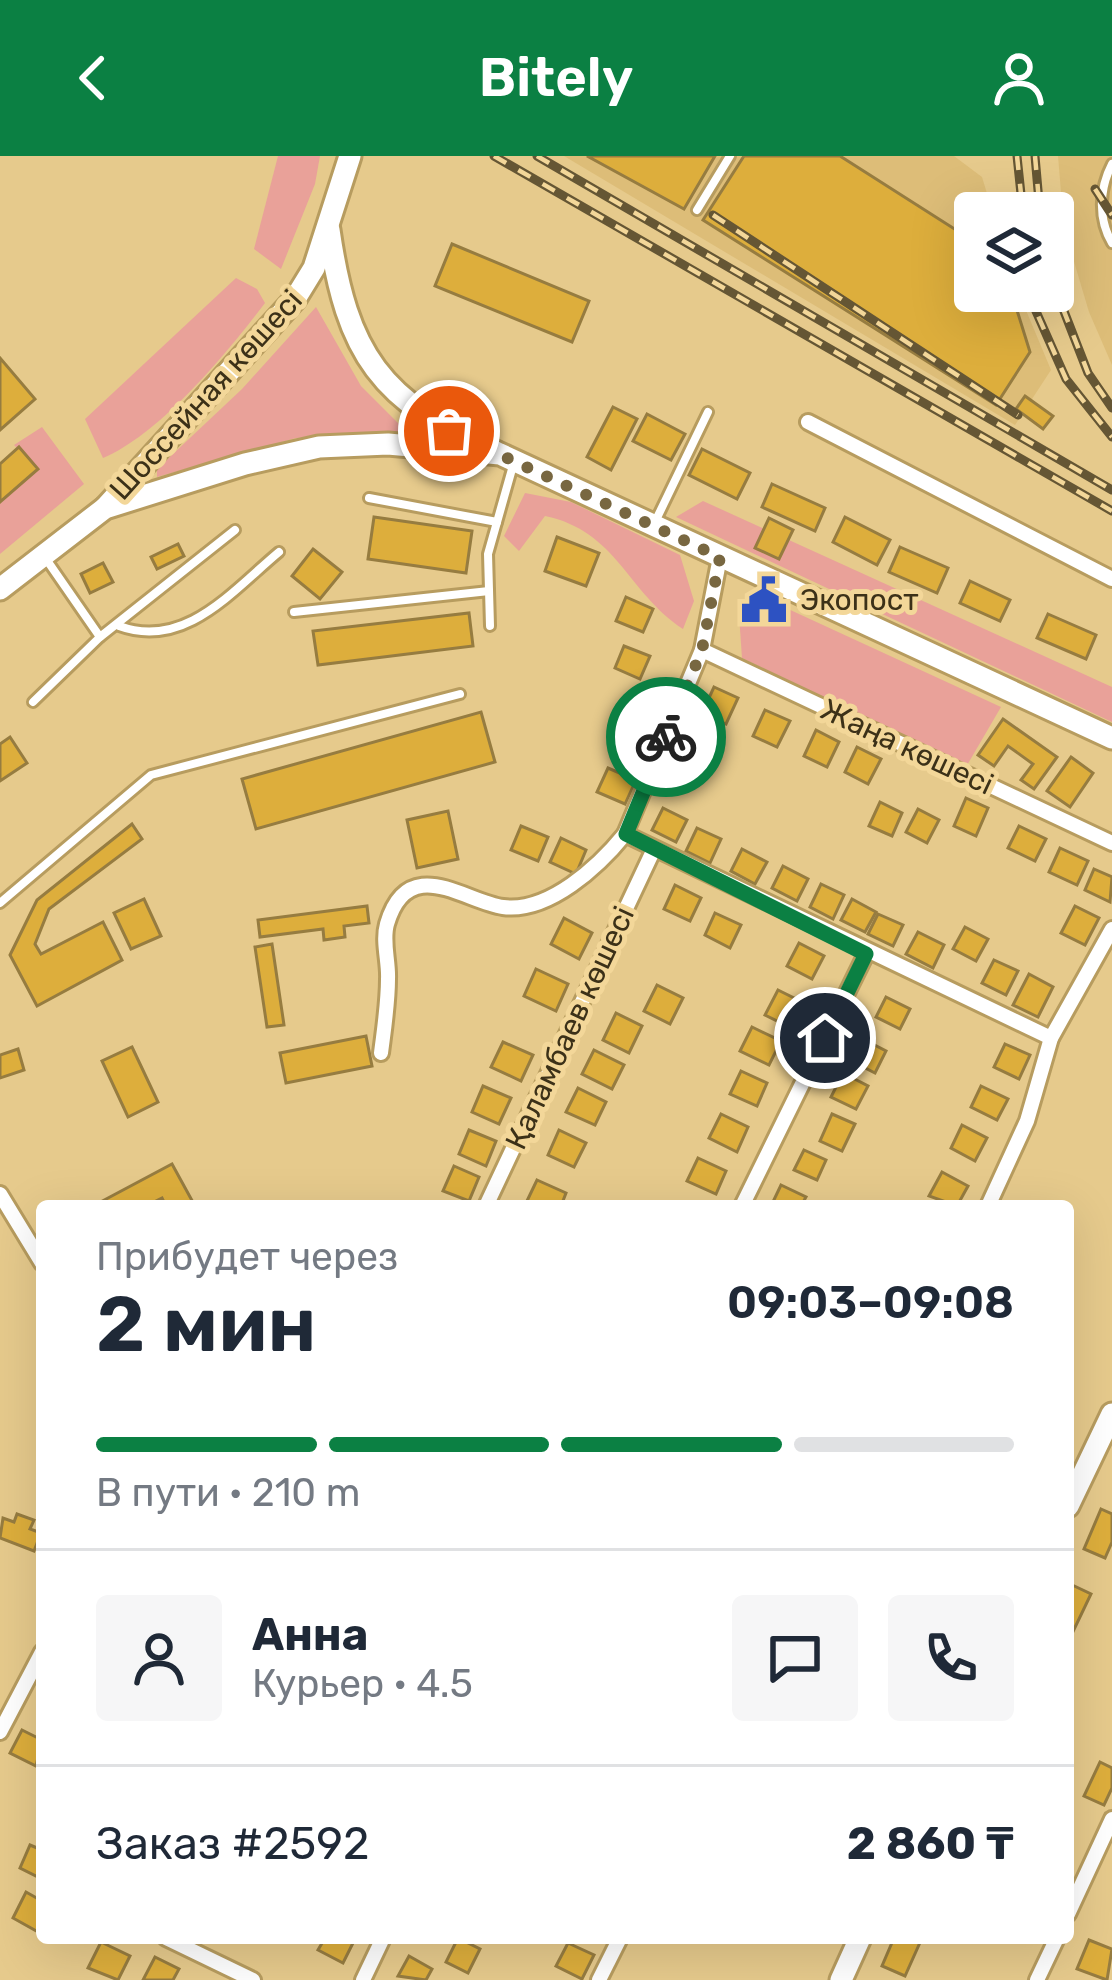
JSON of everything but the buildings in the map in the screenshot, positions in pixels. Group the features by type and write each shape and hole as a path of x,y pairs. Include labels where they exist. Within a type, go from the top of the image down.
{"main road":[{"name":"Шоссейная көшесі","path":"0,590 105,508 295,299 314,268 350,156"},
{"path":"328,223 341,305 371,368 417,413 1112,738"},
{"path":"105,508 244,464 320,447 388,444 507,457"},
{"path":"1074,1494 1112,1414"},
{"path":"841,1980 857,1944"}],"street":[{"path":"808,422 1112,579"},
{"path":"381,1053 387,924 401,898 427,885 449,885 504,907 530,902 573,886 626,834 702,650 720,557"},
{"name":"Жаңа көшесі","path":"702,650 1112,843"},
{"path":"626,834 866,954 1051,1039"},
{"name":"Қаламбаев көшесі","path":"489,1200 653,849"},
{"path":"991,1200 1027,1121 1051,1039 1112,929"},
{"path":"745,1200 866,954"},
{"path":"0,1194 36,1253"},
{"path":"0,1732 36,1663"},
{"path":"1074,1902 1112,1819"},
{"path":"178,1944 253,1980"},
{"path":"363,1980 380,1944"},
{"path":"599,1980 617,1944"},
{"path":"1037,1980 1054,1944"}],"lane":[{"path":"698,210 730,156"},
{"path":"1112,164 1102,208 1102,227 1112,243"},
{"path":"654,525 708,412"},
{"path":"490,626 488,554 507,457"},
{"path":"369,498 497,522"},
{"path":"33,703 100,638 236,530"},
{"path":"118,626 138,633 188,627 278,553"},
{"path":"43,555 100,638"},
{"path":"294,612 489,591"},
{"path":"0,903 151,776 460,694"}],"shaded area":[{"path":"278,156 320,156 315,184 281,269 254,249"},
{"path":"564,156 954,156 982,177 987,192 954,192 954,312 1027,312 1051,370 1015,425"},
{"path":"1058,156 1112,156 1112,365 1074,262 1074,192 1061,192"},
{"path":"236,278 257,289 265,303 169,411 103,458 85,419"},
{"path":"316,307 361,386 409,434 296,438 157,477 157,469 242,389"},
{"path":"42,427 84,484 0,554 0,502 38,469 14,445"},
{"path":"525,493 571,502 680,555 694,601 683,629 648,598 606,549 569,524 545,516 519,551 504,536"},
{"path":"703,501 1112,687 1112,722 676,517"},
{"path":"738,600 786,608 1001,707 966,767 742,658"}],"railway":[{"path":"494,156 1112,511"},
{"path":"537,156 1112,490"},
{"path":"1017,156 1021,192"},
{"path":"1035,156 1038,192"},
{"path":"1095,189 1112,215"},
{"path":"713,215 1018,415"},
{"path":"1036,312 1066,379 1112,437"},
{"path":"1064,312 1088,373 1112,408"}],"way so far":[{"path":"449,431 720,557 702,650 666,737"}],"place":[{"name":"Экопост","path":"764,600"}],"route":[{"path":"666,737 626,834 866,954 825,1038"}]}
